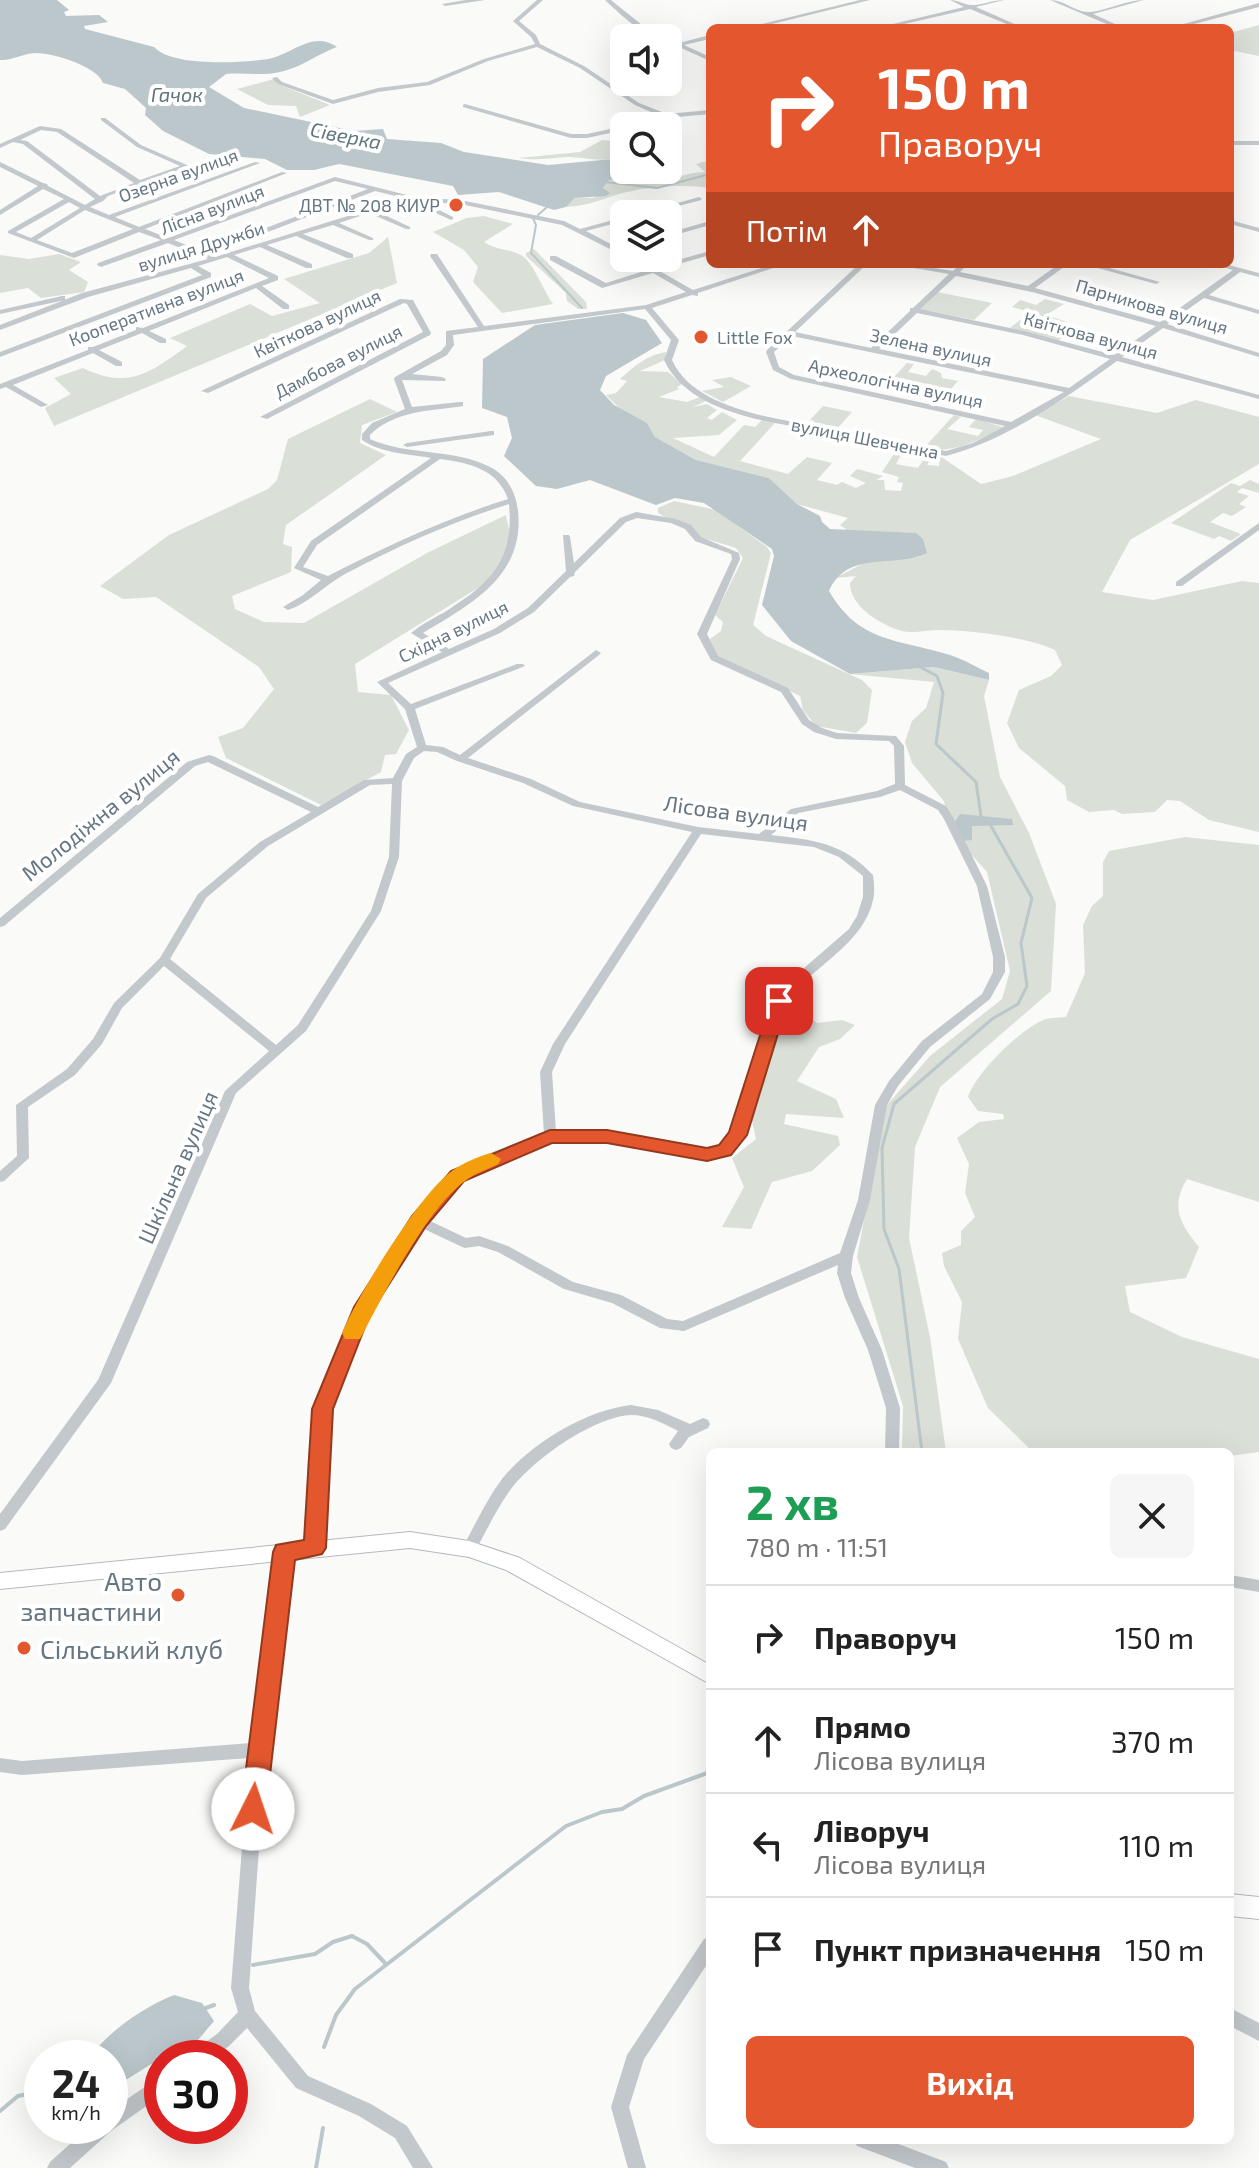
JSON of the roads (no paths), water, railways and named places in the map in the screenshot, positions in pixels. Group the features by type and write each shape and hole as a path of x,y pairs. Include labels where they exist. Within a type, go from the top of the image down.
{"street":[{"path":"445,4 482,0"},
{"path":"540,0 516,21 534,36 538,45 582,67 637,104 656,112"},
{"path":"608,0 640,24"},
{"path":"766,24 867,0"},
{"path":"953,0 1011,24"},
{"path":"897,24 1001,0"},
{"path":"1053,0 1111,24"},
{"path":"1087,14 1141,0"},
{"path":"1187,24 1259,5"},
{"path":"682,44 706,38"},
{"path":"275,78 280,83 333,102 378,90 428,84 486,60 538,45"},
{"path":"682,47 706,57"},
{"path":"465,106 571,136 610,131"},
{"path":"682,115 706,112"},
{"path":"32,240 101,200 186,166 139,146 103,119"},
{"path":"0,146 40,128 59,130 139,183"},
{"path":"15,141 25,142 101,200"},
{"path":"1234,145 1255,143"},
{"name":"Озерна вулиця","path":"110,217 257,163"},
{"path":"0,164 88,209 215,259"},
{"path":"69,199 10,232 73,256 136,228 284,173"},
{"name":"Лісна вулиця","path":"101,265 171,242 335,179 374,189"},
{"path":"0,213 45,185"},
{"path":"204,254 374,189 412,198 465,203 583,230 610,245"},
{"path":"412,198 451,218"},
{"name":"вулиця Дружби","path":"0,328 85,295 192,266 412,198"},
{"path":"682,203 699,199"},
{"path":"367,210 408,228"},
{"path":"332,222 371,239"},
{"path":"583,230 610,223"},
{"path":"1234,223 1259,230"},
{"path":"682,231 706,224"},
{"path":"297,234 350,256"},
{"path":"261,245 309,266"},
{"path":"682,262 706,254"},
{"name":"Кооперативна вулиця","path":"3,385 275,277 228,255"},
{"path":"434,256 482,328"},
{"path":"553,258 605,286 649,272"},
{"path":"0,355 208,275 192,266"},
{"path":"427,333 449,333 647,307 770,268"},
{"name":"Археологічна вулиця","path":"859,268 769,355 776,368 788,376 1013,425"},
{"name":"Парникова вулиця","path":"925,268 1030,288 1259,355"},
{"path":"872,351 960,268"},
{"path":"1030,288 1058,268"},
{"path":"1102,268 1156,282"},
{"path":"1231,268 1259,275"},
{"name":"вулиця Шевченка","path":"647,307 675,340 668,360 672,371 698,392 742,413 940,454 969,448 1013,425 1238,270"},
{"path":"654,272 695,294"},
{"path":"256,285 286,307"},
{"path":"2,311 85,295"},
{"path":"1202,295 1259,312"},
{"name":"Квіткова вулиця","path":"205,391 403,301 410,302 427,333"},
{"name":"Квіткова вулиця","path":"913,310 1012,330 1259,397"},
{"path":"139,329 163,341"},
{"name":"Дамбова вулиця","path":"264,417 427,333"},
{"path":"409,410 396,382 444,353 450,345 449,333"},
{"name":"Зелена вулиця","path":"789,333 1067,390"},
{"path":"91,349 119,364"},
{"path":"403,376 442,379"},
{"path":"3,385 44,405"},
{"path":"450,653 416,633 469,601 496,579 516,539 513,500 508,485 492,470 476,463 388,448 366,440 366,434 375,425 409,410 460,404"},
{"path":"388,448 491,433"},
{"path":"327,579 298,568 314,543 436,458"},
{"path":"288,607 314,594 327,579 449,519 513,500"},
{"name":"Східна вулиця","path":"410,708 382,682 450,653 531,610 623,520 636,515 657,518 688,527 698,539 735,553 736,559 702,634 714,658 785,690 805,722 818,730 836,736 892,738 899,746 900,786"},
{"path":"1179,584 1259,526"},
{"path":"566,537 571,574"},
{"path":"461,759 596,653"},
{"path":"0,1178 23,1158 22,1105 71,1072 98,1041 118,1006 164,960 202,896 264,844 368,782 397,781 410,756 422,748 410,708 520,666"},
{"name":"Лісова вулиця","path":"422,748 439,749 527,781 577,804 698,830 816,844 843,855 868,875 872,896 861,921 843,943 791,983 779,1001 735,1142 725,1150 707,1154 607,1136 550,1136"},
{"name":"Молодіжна вулиця","path":"0,924 191,764 209,758 319,812"},
{"name":"Шкільна вулиця","path":"0,1525 104,1383 231,1091 302,1028 376,911 394,857 397,781"},
{"path":"761,838 795,811 880,794 900,786 942,808 949,819 982,886 999,957 999,972 986,996 926,1044 893,1084 881,1105 864,1200 846,1256 844,1273 875,1350 893,1408 892,1448"},
{"path":"314,1548 323,1409 361,1312 419,1221 458,1176 550,1136 546,1072 559,1044 698,830"},
{"path":"164,960 276,1051"},
{"path":"419,1221 465,1243 479,1241 503,1249 569,1286 616,1299 665,1324 684,1326 846,1256"},
{"path":"469,1549 508,1483 537,1454 608,1413 648,1412 696,1427 676,1444"},
{"path":"0,1581 410,1540 469,1549 513,1564 706,1673"},
{"path":"284,1552 258,1750 240,1988 247,2015 302,2082 365,2110 401,2132 416,2150 424,2168"},
{"path":"1234,1582 1259,1586"},
{"path":"0,1765 22,1768 258,1750"},
{"path":"1234,1905 1259,1908"},
{"path":"637,2168 620,2107 636,2055 706,1951"},
{"path":"223,2040 247,2015"},
{"path":"1234,2019 1259,2032"},
{"path":"56,2168 83,2144"},
{"path":"874,2144 940,2168"}],"water":[{"name":"Гачок","path":"0,0 57,0 69,10 64,12 66,16 99,15 108,22 84,26 85,29 154,47 176,58 191,61 268,59 311,42 328,42 337,47 291,69 269,74 226,74 209,87 244,108 354,131 383,129 387,139 441,143 464,152 548,165 610,159 610,180 603,188 610,193 606,196 575,198 566,207 554,210 499,192 458,195 453,186 339,164 314,170 287,170 265,159 209,154 163,131 145,115 146,108 125,89 103,83 93,72 74,62 37,53 0,60"},
{"path":"623,313 646,320 662,343 606,376 600,390 614,405 647,423 655,437 696,460 769,478 797,504 820,516 830,529 916,533 923,539 927,553 914,558 860,565 837,578 829,591 853,621 867,630 960,659 989,673 989,680 934,667 850,674 791,641 762,605 774,556 772,549 704,503 675,498 656,505 590,480 557,489 536,486 504,456 512,438 507,417 482,408 483,359 535,325"},
{"path":"960,814 1012,819 1013,825 972,826 972,840 963,841 954,823"},
{"path":"174,1995 202,2003 214,2021 198,2040 144,2040 144,2069 128,2079 128,2040 105,2040 150,2006"}],"waterway":[{"name":"Сіверка","path":"605,182 657,188 706,175"},
{"path":"538,215 547,207"},
{"path":"533,218 536,225 531,253 582,308"},
{"path":"918,666 937,676 943,693 936,744 976,782 981,816"},
{"path":"921,1448 899,1269 884,1229 882,1148 894,1104 992,1019 1018,1004 1027,986 1021,943 1032,898 991,826"},
{"path":"324,2047 336,2015 355,1989 566,1826 602,1812 622,1809 644,1796 706,1773"},
{"path":"253,1965 315,1954 333,1942 352,1936 367,1944 385,1963"},
{"path":"203,2009 214,2005"},
{"path":"0,2111 24,2095"},
{"path":"316,2168 323,2128"}],"place":[{"name":"ДВТ № 208 КИУР","path":"456,205"},
{"name":"Little Fox","path":"701,337"},
{"name":"Авто запчастини","path":"178,1595"},
{"name":"Сільський клуб","path":"24,1648"}]}
